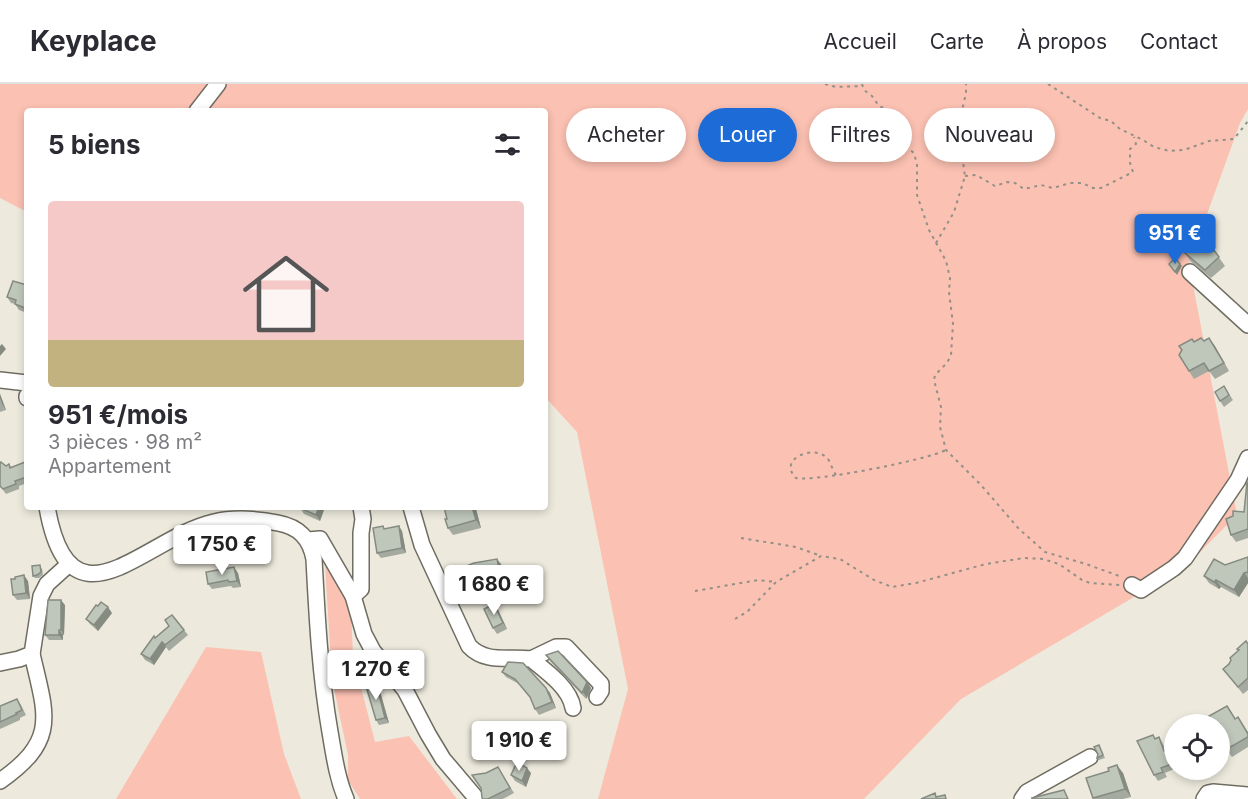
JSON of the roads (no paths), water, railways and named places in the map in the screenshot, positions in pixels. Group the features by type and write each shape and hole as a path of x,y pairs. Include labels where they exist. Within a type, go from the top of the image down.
{"street":[{"path":"199,108 218,84"},
{"path":"1190,272 1248,325"},
{"path":"0,380 24,383"},
{"path":"1129,582 1142,590 1185,558 1238,480 1248,458"},
{"path":"48,510 61,555 68,565 79,572 90,574 105,572 130,563 184,533 213,522 249,519 284,524 295,528 308,540 314,559 318,638 326,712 337,774 346,799"},
{"path":"353,596 361,590 364,510"},
{"path":"412,510 422,545 469,646 480,655 531,659 556,647 566,647 601,684 601,691 597,697"},
{"path":"308,540 320,539 353,596 364,634 373,651 405,690 443,759 477,799"},
{"path":"0,781 20,767 32,753 45,724 32,654 41,596 47,584 68,565"},
{"path":"0,663 32,654"},
{"path":"531,659 570,697 573,708"},
{"path":"1022,799 1027,792 1090,757"},
{"path":"1204,799 1208,793 1213,792 1248,795"}]}
